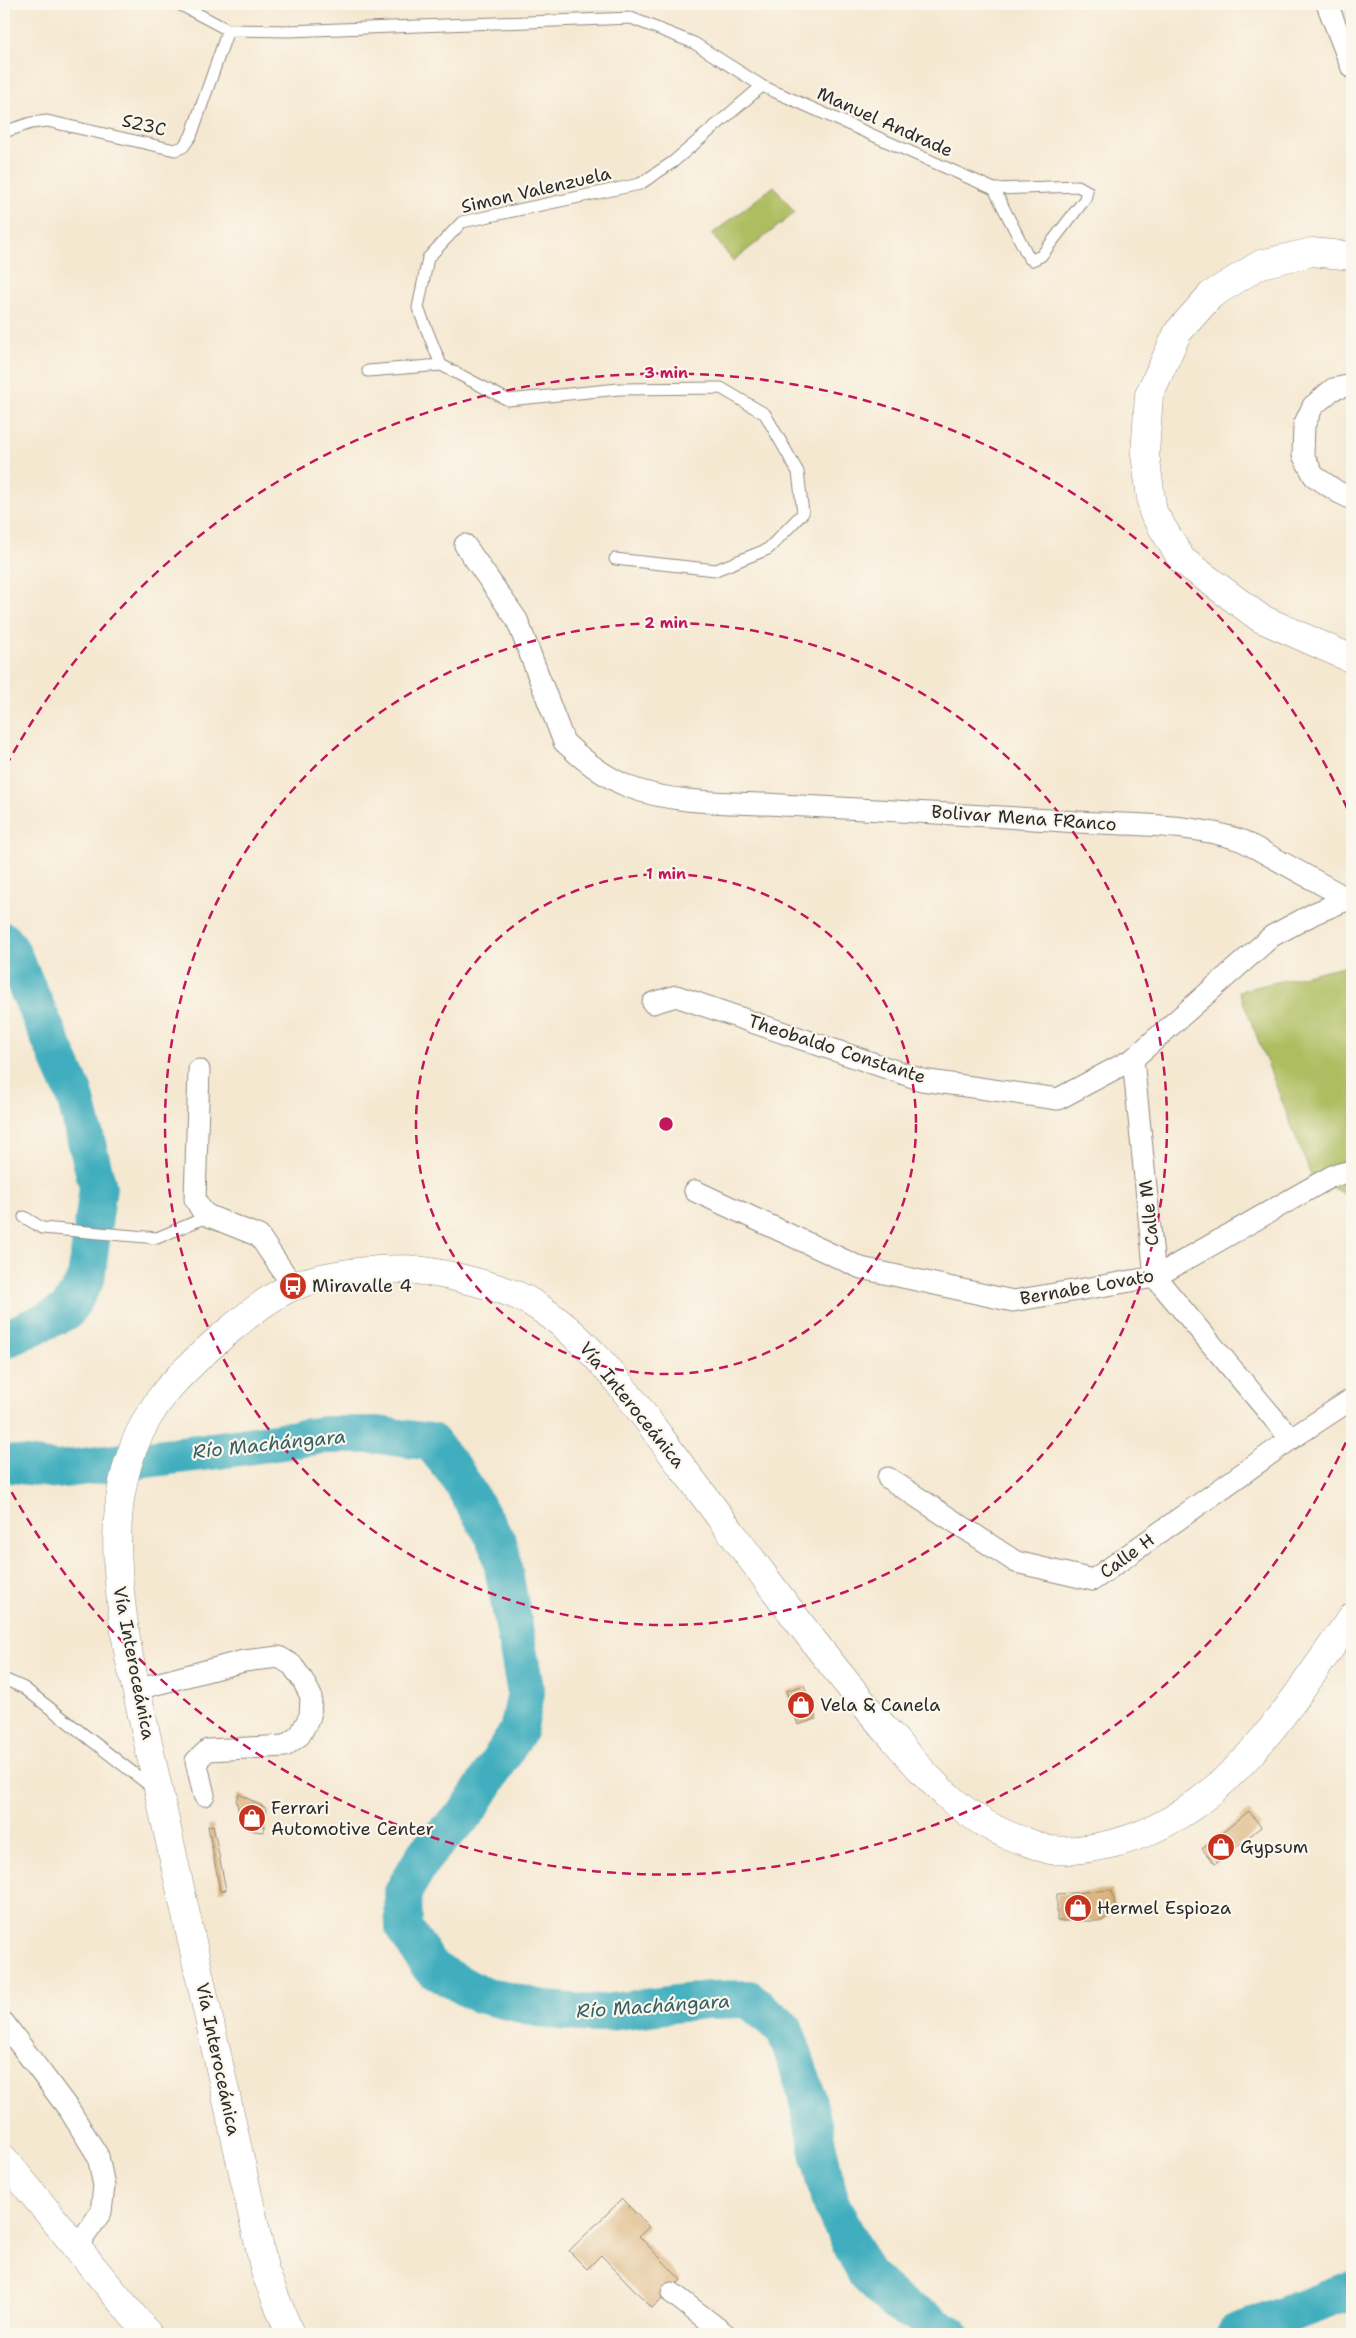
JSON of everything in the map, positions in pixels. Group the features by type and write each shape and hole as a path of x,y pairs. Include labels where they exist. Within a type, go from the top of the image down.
{"main road":[{"path":"1352,256 1312,252 1261,264 1211,295 1178,332 1149,395 1145,454 1153,512 1182,560 1260,618 1352,659"},
{"name":"Vía Interoceánica","path":"290,2334 265,2272 129,1657 118,1593 116,1537 123,1484 136,1440 154,1407 178,1378 205,1352 253,1312 293,1286 360,1271 412,1269 477,1282 529,1301 580,1340 626,1393 860,1701 926,1777 972,1817 1011,1837 1050,1850 1093,1848 1130,1839 1167,1824 1209,1795 1263,1740 1352,1617"},
{"path":"4,2159 148,2334"}],"street":[{"path":"1327,4 1352,68"},
{"path":"1352,385 1333,389 1313,406 1304,425 1303,455 1314,476 1352,499"},
{"name":"Bolivar Mena FRanco","path":"465,544 517,620 564,742 579,756 608,776 630,787 680,799 1178,828 1225,835 1243,841 1350,900"},
{"name":"Theobaldo Constante","path":"653,1003 676,996 922,1080 1058,1099 1134,1059 1272,936 1315,913 1350,900"},
{"name":"Calle M","path":"1134,1059 1155,1277"},
{"path":"199,1070 195,1199 202,1211 208,1216 259,1236 293,1286"},
{"name":"Bernabe Lovato","path":"695,1192 861,1268 1012,1301 1155,1277 1332,1176 1352,1171"},
{"path":"1155,1277 1291,1439"},
{"name":"Calle H","path":"888,1478 1016,1562 1093,1580 1291,1439 1352,1399"},
{"path":"137,1688 244,1661 278,1657 292,1665 302,1679 311,1696 310,1716 300,1735 285,1746 208,1750 196,1761 204,1795"},
{"path":"4,2023 70,2111 98,2156 104,2186 101,2212 77,2247"},
{"path":"672,2293 725,2334"}],"lane":[{"path":"179,4 228,30 288,31 631,18 694,43 762,86"},
{"name":"S23C","path":"4,132 31,123 48,121 175,150 183,147 192,136 228,30"},
{"name":"Manuel Andrade","path":"762,86 994,189"},
{"name":"Simon Valenzuela","path":"442,364 418,308 428,258 462,222 640,184 673,162 762,86"},
{"path":"1078,186 1087,191 1087,195 1041,256 1032,260 1028,258 994,189 1078,186"},
{"path":"368,371 442,364 508,400 619,389 721,388 765,414 798,472 803,513 768,549 716,570 615,558"},
{"path":"24,1217 42,1228 157,1238 208,1216"},
{"path":"4,1679 24,1688 160,1793"}],"green space":[{"path":"774,186 795,213 733,261 712,234"},
{"path":"1352,964 1352,1199 1310,1173 1239,991"}],"building":[{"name":"Vela & Canela","path":"804,1685 816,1719 798,1725 786,1691"},
{"name":"Ferrari Automotive Center","path":"239,1794 266,1808 264,1832 254,1831 242,1825 236,1800"},
{"path":"1249,1811 1261,1827 1215,1864 1202,1849"},
{"path":"213,1825 226,1890 220,1891 208,1826"},
{"name":"Hermel Espioza","path":"1112,1890 1116,1910 1102,1921 1057,1921 1057,1894"},
{"path":"622,2199 649,2227 639,2236 681,2280 652,2308 601,2255 587,2269 569,2251"}],"waterway":[{"name":"Río Machángara","path":"4,941 11,951 74,1093 98,1187 86,1279 67,1311 4,1340"},
{"name":"Río Machángara","path":"4,1463 57,1470 324,1435 378,1435 431,1442 456,1473 499,1545 526,1693 518,1731 467,1812 426,1853 403,1892 404,1928 431,1968 478,1994 547,2010 594,2014 707,2000 749,1999 785,2030 805,2089 830,2202 866,2274 895,2302 951,2334"},
{"name":"Río Machángara","path":"1234,2334 1352,2290"}],"place":[{"name":"Miravalle 4","path":"293,1286"},
{"name":"Vela & Canela","path":"801,1705"},
{"name":"Ferrari Automotive Center","path":"252,1818"},
{"name":"Gypsum","path":"1221,1847"},
{"name":"Hermel Espioza","path":"1078,1908"}]}
